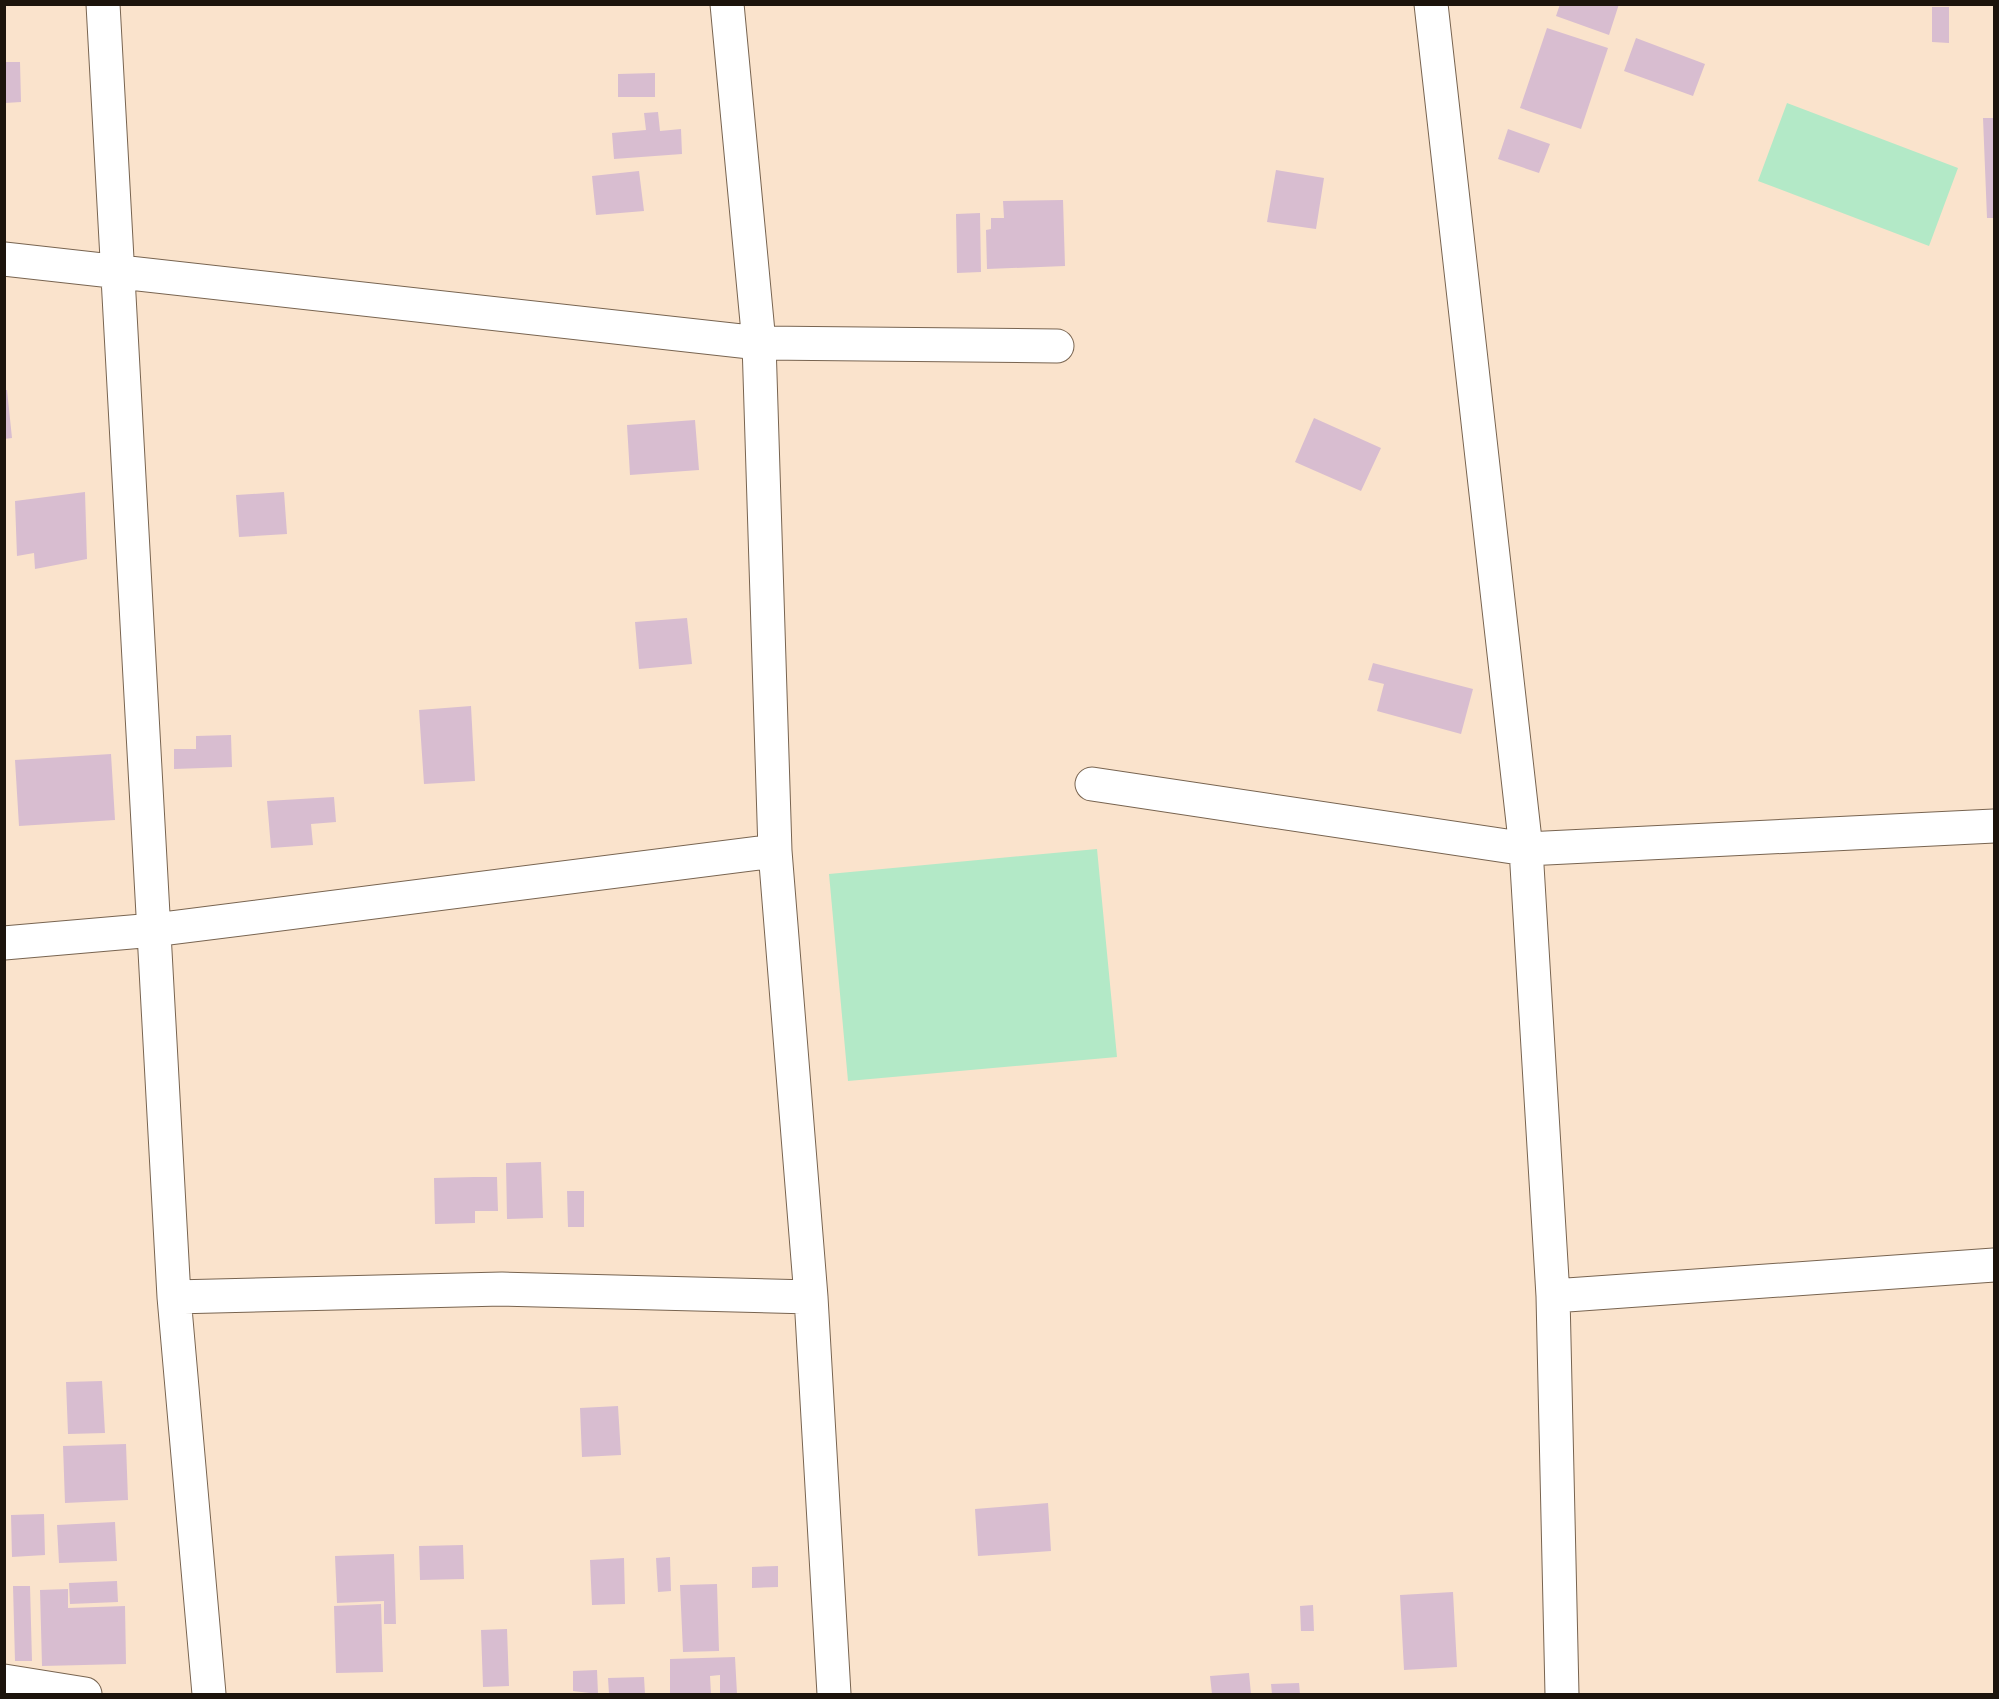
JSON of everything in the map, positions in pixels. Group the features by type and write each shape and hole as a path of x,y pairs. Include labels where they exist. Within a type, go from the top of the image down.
{"street":[{"path":"104,4 174,1297 209,1695"},
{"path":"727,4 759,343 775,851 811,1297 834,1695"},
{"path":"1431,4 1526,849 1553,1296 1562,1695"},
{"path":"4,259 759,343 1057,346"},
{"path":"1092,784 1526,849 1995,826"},
{"path":"4,943 154,930 775,851"},
{"path":"1553,1296 1995,1265"},
{"path":"174,1297 502,1289 811,1297"},
{"path":"4,1681 85,1695"}],"green space":[{"path":"1787,103 1958,168 1929,246 1758,181"},
{"path":"1097,849 1117,1057 848,1081 829,874"}],"building":[{"path":"1560,4 1619,4 1609,35 1556,16"},
{"path":"1932,7 1949,7 1949,43 1932,42"},
{"path":"1547,28 1608,48 1581,129 1520,108"},
{"path":"1636,38 1705,64 1693,96 1624,71"},
{"path":"5,62 20,62 21,102 5,103"},
{"path":"655,73 655,97 618,97 618,74"},
{"path":"658,112 660,131 681,129 682,154 614,159 612,133 646,130 644,113"},
{"path":"1983,118 1994,118 1994,218 1987,218"},
{"path":"1508,129 1550,144 1539,173 1498,159"},
{"path":"1276,170 1324,178 1316,229 1267,222"},
{"path":"639,171 644,211 596,215 592,176"},
{"path":"1063,200 1065,266 987,269 986,230 991,229 991,218 1004,218 1003,201"},
{"path":"980,213 981,272 957,273 956,214"},
{"path":"4,390 7,390 12,438 4,439"},
{"path":"1314,418 1381,448 1361,491 1295,462"},
{"path":"695,420 699,470 630,475 627,425"},
{"path":"85,492 87,559 35,569 34,553 17,556 15,501"},
{"path":"284,492 287,534 239,537 236,495"},
{"path":"687,618 692,664 639,669 635,622"},
{"path":"1373,663 1473,689 1461,734 1377,711 1384,684 1368,680"},
{"path":"471,706 475,781 424,784 419,710"},
{"path":"231,735 232,767 174,769 174,749 196,749 196,736"},
{"path":"111,754 115,820 19,826 15,760"},
{"path":"334,797 336,822 311,824 313,845 271,848 267,801"},
{"path":"541,1162 543,1218 507,1219 506,1163"},
{"path":"497,1177 498,1211 475,1211 475,1223 435,1224 434,1178"},
{"path":"567,1191 584,1191 584,1227 568,1227"},
{"path":"102,1381 105,1433 68,1434 66,1382"},
{"path":"618,1406 621,1455 582,1457 580,1408"},
{"path":"126,1444 128,1500 65,1503 63,1446"},
{"path":"1048,1503 1051,1551 978,1556 975,1509"},
{"path":"44,1514 45,1555 12,1557 11,1515"},
{"path":"115,1522 117,1561 59,1563 57,1525"},
{"path":"463,1545 464,1579 420,1580 419,1546"},
{"path":"394,1554 396,1624 384,1624 384,1601 337,1603 335,1556"},
{"path":"670,1557 671,1591 658,1592 656,1558"},
{"path":"624,1558 625,1604 592,1605 590,1560"},
{"path":"778,1566 778,1587 752,1588 752,1567"},
{"path":"117,1581 118,1602 70,1604 69,1583"},
{"path":"717,1584 719,1651 683,1652 680,1585"},
{"path":"13,1586 30,1586 32,1661 15,1661"},
{"path":"68,1589 68,1608 125,1606 126,1664 42,1666 40,1590"},
{"path":"1453,1592 1457,1667 1404,1670 1400,1595"},
{"path":"381,1604 383,1672 336,1673 334,1606"},
{"path":"1313,1605 1314,1631 1301,1631 1300,1606"},
{"path":"507,1629 509,1686 483,1687 481,1630"},
{"path":"735,1657 737,1694 720,1694 720,1675 710,1676 711,1694 670,1694 670,1659"},
{"path":"597,1670 598,1694 573,1691 573,1671"},
{"path":"1249,1673 1251,1694 1212,1694 1210,1676"},
{"path":"644,1677 645,1694 609,1694 608,1678"},
{"path":"1299,1683 1300,1694 1272,1694 1271,1684"}]}
